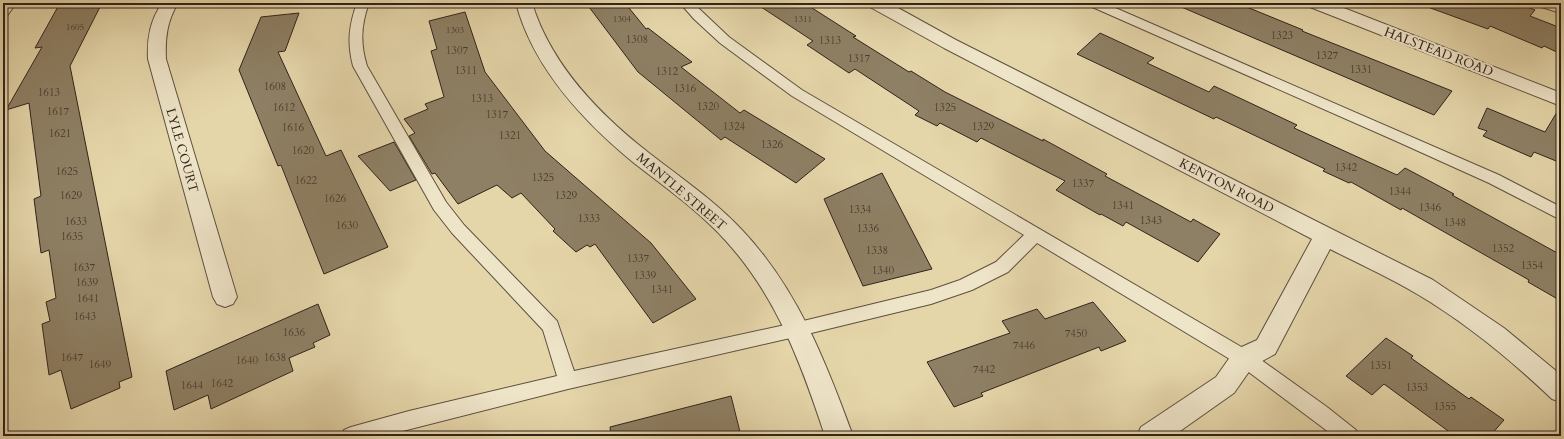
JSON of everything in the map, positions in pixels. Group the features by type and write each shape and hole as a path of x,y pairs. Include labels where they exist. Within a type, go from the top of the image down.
{"street":[{"name":"LYLE COURT","path":"170,3 161,21 156,38 157,59 225,297"},
{"name":"MANTLE STREET","path":"524,3 534,32 547,55 569,87 623,142 724,224 747,250 774,287 799,330 817,372 839,436"},
{"name":"KENTON ROAD","path":"876,3 950,44 1425,287 1469,315 1509,345 1561,391"},
{"name":"HALSTEAD ROAD","path":"1316,3 1561,100"},
{"path":"1151,436 1225,385 1244,358 1266,347 1326,236"}],"lane":[{"path":"3,13 10,3"},
{"path":"364,3 358,18 354,49 360,66 440,206 458,229 551,326 568,381"},
{"path":"686,3 723,39 755,64 797,92 1244,358 1349,436"},
{"path":"1094,3 1408,140 1494,180 1561,214"},
{"path":"1542,3 1561,10"},
{"path":"351,436 409,420 568,381 799,330 892,308 931,297 966,285 1002,267 1036,234"}],"building":[{"path":"60,3 102,3 70,66 132,377 119,382 120,388 71,409 61,370 49,375 42,324 50,321 46,302 56,298 49,250 41,253 34,199 41,196 29,103 6,110 42,47 35,48"},
{"path":"586,3 625,3 646,29 648,28 692,62 681,67 740,113 744,110 825,159 796,183 725,137 721,140 638,72"},
{"path":"755,3 800,3 807,7 809,6 856,36 853,37 909,72 911,71 945,92 1043,141 1043,139 1107,174 1105,176 1191,222 1193,219 1220,234 1198,262 1126,222 1123,226 1101,214 1100,215 1056,190 1065,181 981,138 977,142 940,123 937,126 915,115 919,111 855,69 849,73 807,45 813,41"},
{"path":"1172,3 1237,3 1303,30 1302,31 1452,91 1434,115"},
{"path":"1426,3 1517,3 1535,10 1530,16 1561,28 1561,54 1544,46 1542,48 1490,26 1488,29 1425,6"},
{"path":"465,12 485,72 545,151 651,243 696,299 653,323 595,244 590,247 587,245 576,252 553,231 555,229 521,193 512,198 497,185 458,204 435,173 432,174 409,136 415,133 404,119 428,109 425,104 444,97 431,51 437,49 429,21"},
{"path":"299,13 285,51 278,52 326,156 341,150 388,247 324,274 281,165 278,166 239,70 261,17"},
{"path":"1100,33 1154,58 1147,63 1209,92 1214,86 1297,125 1294,128 1397,175 1405,168 1561,255 1561,301 1528,282 1529,280 1402,208 1401,210 1351,182 1349,183 1323,171 1325,169 1216,117 1214,119 1077,54"},
{"path":"1560,107 1561,163 1534,152 1531,157 1483,136 1487,131 1478,128 1487,108 1545,132"},
{"path":"394,142 416,180 390,191 358,156"},
{"path":"882,173 932,269 863,286 824,199"},
{"path":"1093,302 1126,341 1101,351 1099,347 981,393 983,396 954,407 927,362 1010,333 1002,321 1037,309 1045,319"},
{"path":"318,304 330,335 313,343 315,347 289,358 293,371 211,409 208,395 174,410 166,371"},
{"path":"1386,338 1413,356 1411,358 1469,399 1471,397 1504,420 1490,436 1455,436 1384,384 1372,395 1346,376"},
{"path":"731,396 741,436 611,436 610,427"}]}
